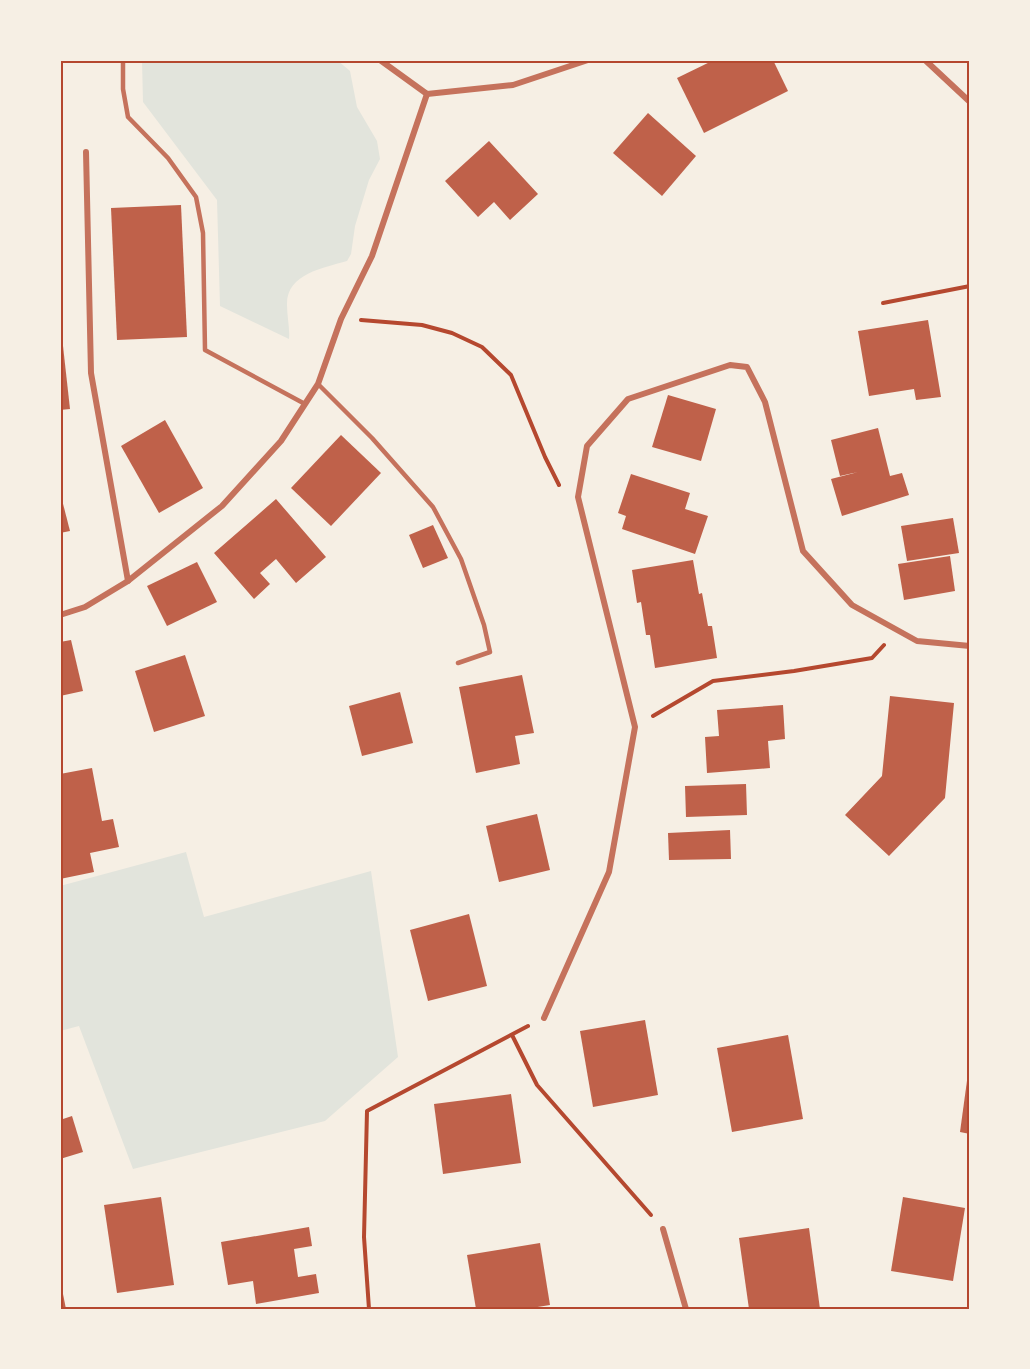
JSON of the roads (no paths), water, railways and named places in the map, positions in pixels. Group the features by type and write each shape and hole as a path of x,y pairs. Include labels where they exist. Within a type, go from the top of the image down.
{"street":[{"path":"380,60 427,94 513,85 588,60"},
{"path":"924,60 970,102"},
{"path":"60,615 85,607 128,581 222,506 281,441 318,384 341,319 372,256 427,94"},
{"path":"86,152 91,373 128,581"},
{"path":"544,1018 609,872 634,727 578,497 587,446 628,399 730,365 747,367 765,402 803,551 852,605 916,641 970,646"},
{"path":"663,1229 686,1309"}],"lane":[{"path":"123,60 123,89 128,117 168,158 196,197 203,234 205,350 305,404"},
{"path":"318,384 372,438 433,507 461,559 484,625 490,652 458,663"}]}
